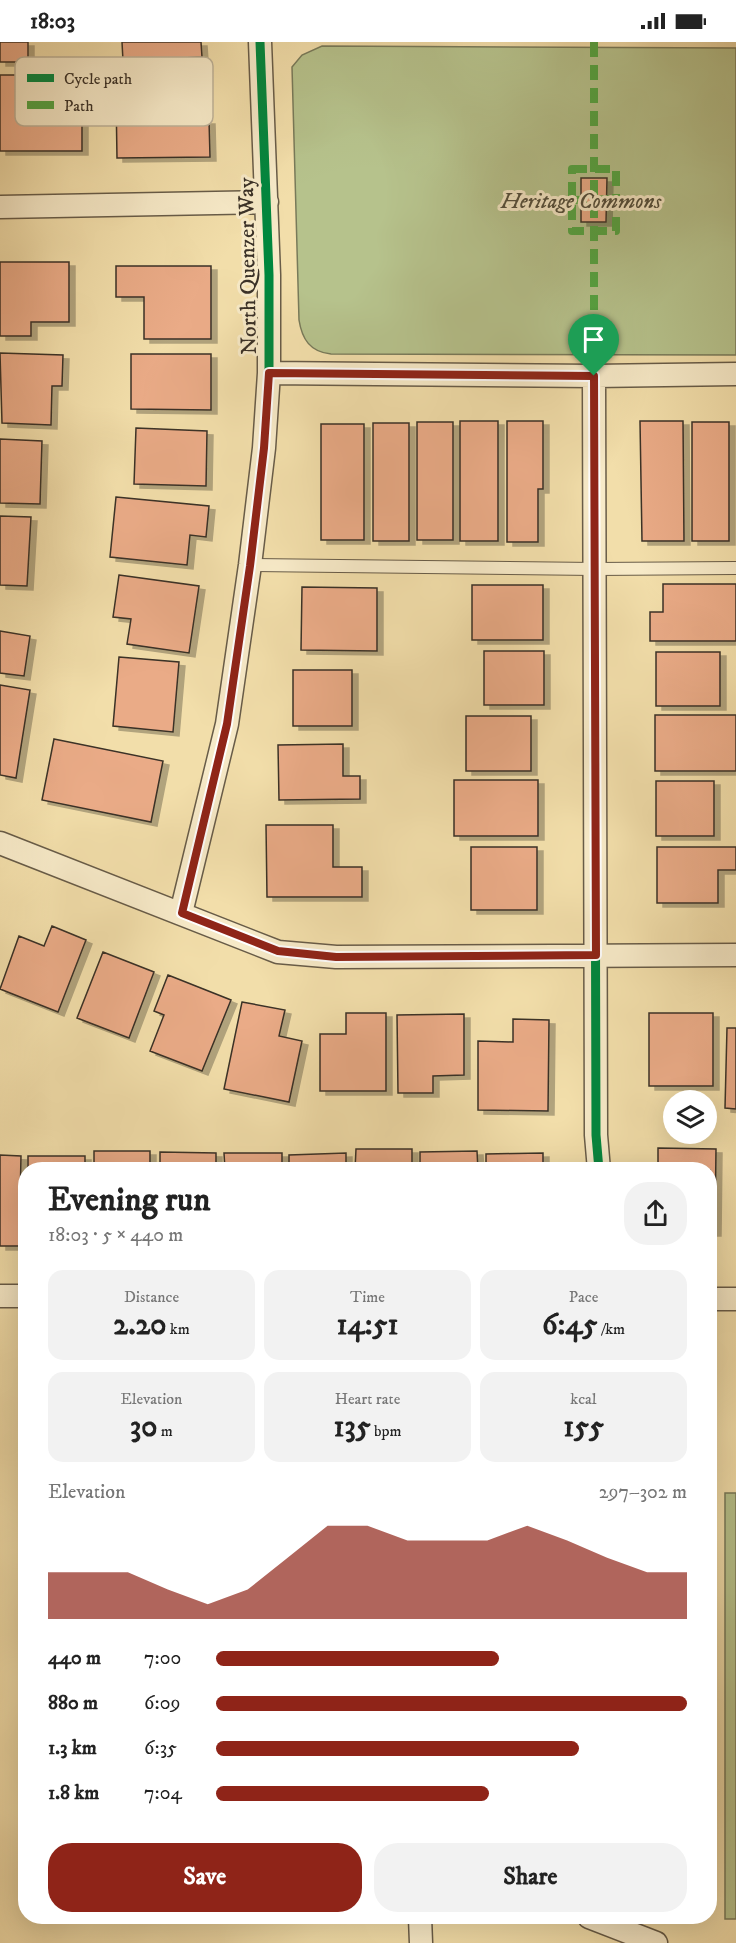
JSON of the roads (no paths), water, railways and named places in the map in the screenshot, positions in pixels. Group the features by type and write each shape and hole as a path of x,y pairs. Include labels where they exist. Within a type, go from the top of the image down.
{"street":[{"name":"North Quenzer Way","path":"182,913 227,724 250,566 264,448 269,373 267,202 260,42"},
{"path":"0,207 267,202"},
{"path":"269,373 594,376 736,374"},
{"path":"594,376 596,1135 598,1162"},
{"path":"0,843 278,951 336,957 736,955"},
{"path":"0,1296 18,1296"},
{"path":"717,1299 736,1299"},
{"path":"420,1924 420,1943"},
{"path":"607,1924 656,1943"}],"lane":[{"path":"250,566 736,568"}],"park label":[{"name":"Heritage Commons","path":"581,201"}]}
